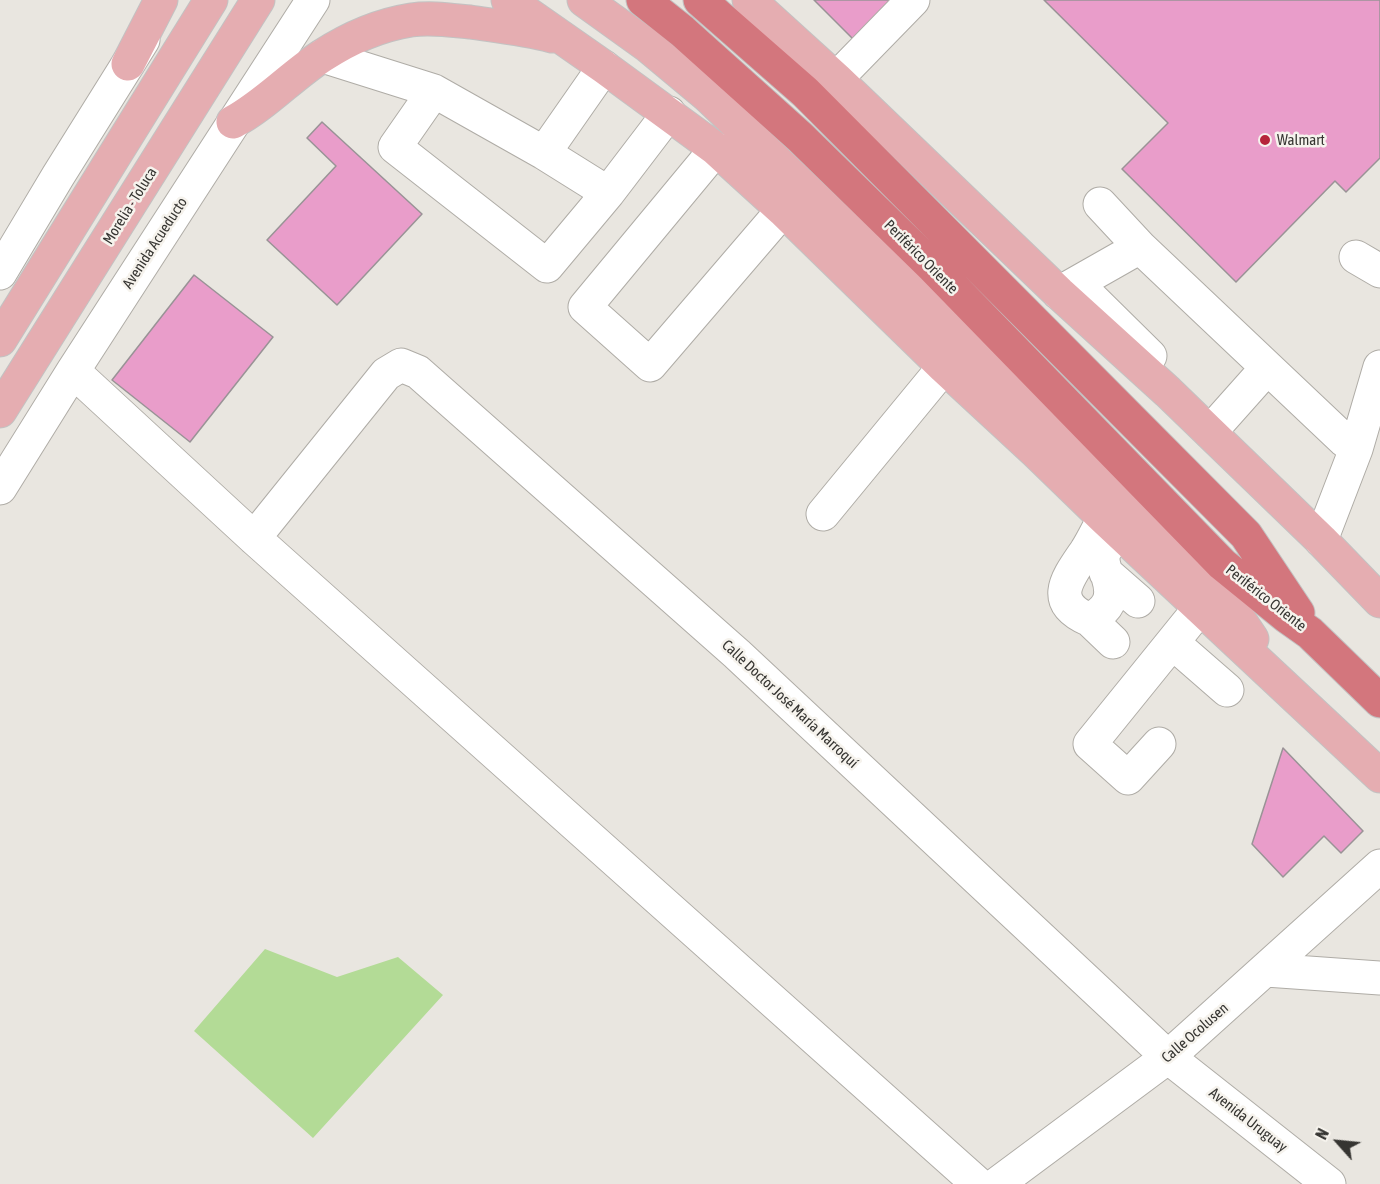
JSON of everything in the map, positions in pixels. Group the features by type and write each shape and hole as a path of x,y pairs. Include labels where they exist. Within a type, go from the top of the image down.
{"highway":[{"name":"Periférico Oriente","path":"643,0 800,137 933,267 1222,564 1298,624"},
{"name":"Periférico Oriente","path":"700,0 805,92 1246,535 1298,624"},
{"path":"1211,601 1298,624 1380,701"}],"main road":[{"path":"128,64 161,0"},
{"path":"0,340 209,0"},
{"name":"Morelia - Toluca","path":"0,411 258,0"},
{"path":"508,0 669,113 716,149 783,210 1112,525 1211,601"},
{"path":"584,0 648,46 717,104 938,316 1211,601 1285,687 1380,776"},
{"path":"749,0 1068,288 1213,428 1380,601"},
{"path":"233,122 251,112 281,86 323,56 369,31 411,20 444,19 499,26 540,33 568,41"}],"street":[{"path":"0,273 57,176 167,0"},
{"name":"Avenida Acueducto","path":"0,488 73,370 313,0"},
{"path":"836,79 913,0"},
{"path":"323,56 434,92 544,153 608,193"},
{"path":"544,153 604,67"},
{"path":"434,92 395,147 547,266 608,193 669,113"},
{"path":"716,149 585,308 650,365 783,210"},
{"path":"1100,204 1140,247 1344,440 1356,448"},
{"path":"1068,288 1140,247"},
{"name":"Calle Doctor José María Marroquí","path":"254,538 386,374 401,365 418,372 737,654 1168,1057"},
{"path":"823,514 944,366"},
{"path":"1321,540 1356,448 1380,367"},
{"path":"1213,428 1268,368"},
{"path":"73,370 254,538 978,1184"},
{"path":"1112,525 1103,560 1111,597 1104,612 1102,631 1068,606 1064,596 1066,580 1112,525"},
{"path":"1106,573 1138,601"},
{"path":"1159,744 1128,778 1090,744 1173,643 1211,601"},
{"path":"1173,643 1227,690"},
{"name":"Calle Ocolusen","path":"997,1184 1168,1057 1380,866"},
{"path":"1266,970 1380,978"},
{"name":"Avenida Uruguay","path":"1168,1057 1329,1184"}],"green space":[{"path":"265,949 337,977 398,957 443,995 313,1138 194,1031"}],"building":[{"path":"814,0 898,0 856,42"},
{"name":"Walmart","path":"1044,0 1380,0 1380,158 1346,192 1335,181 1236,282 1122,169 1168,123"},
{"path":"322,122 422,214 337,305 267,240 336,166 307,138"},
{"path":"194,275 273,337 190,442 112,380"},
{"path":"1283,748 1363,831 1341,853 1324,836 1283,877 1252,844"}],"place":[{"name":"Walmart","path":"1265,140"}]}
